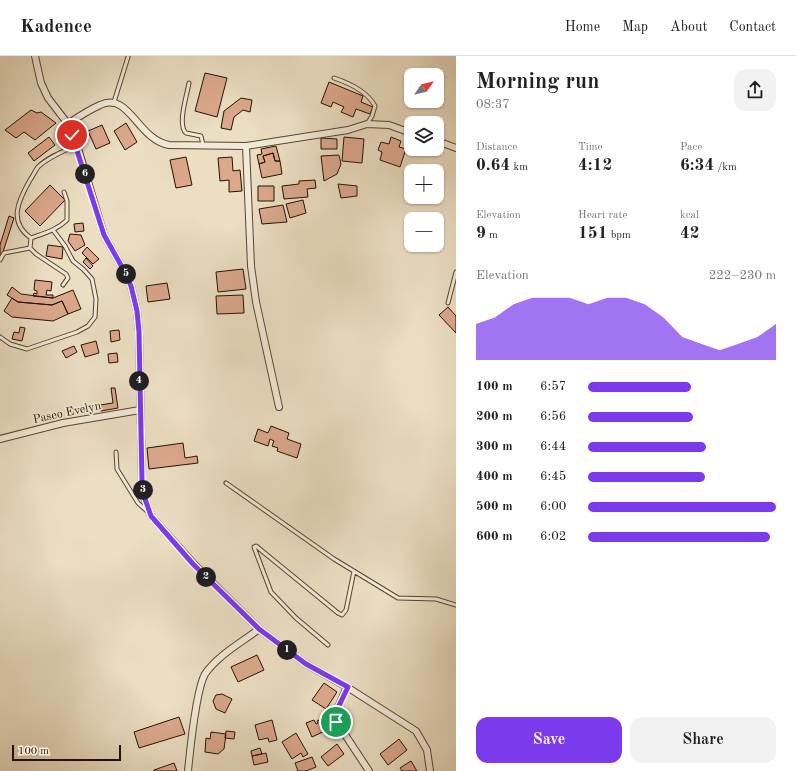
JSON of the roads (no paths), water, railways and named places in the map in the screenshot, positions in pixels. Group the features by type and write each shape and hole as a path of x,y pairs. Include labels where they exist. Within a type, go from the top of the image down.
{"street":[{"path":"35,56 41,82 48,98 68,124 104,235 122,267 132,292 139,332 142,481 144,496 151,516 193,564 259,629 306,664 348,687 416,731 427,750 430,771"},
{"path":"68,124 101,104 114,102 122,105 158,143 168,145 246,146 348,130 367,124 389,125 404,130"},
{"path":"444,144 456,148"},
{"path":"246,146 252,273 256,302 279,407"},
{"name":"Paseo Evelyn","path":"0,439 63,423 140,410"},
{"path":"188,771 196,707 204,676 218,658 259,629"},
{"path":"348,687 335,714 336,722 368,771"}],"lane":[{"path":"114,102 128,57"},
{"path":"334,78 350,83 372,100 375,106 372,116 367,124"},
{"path":"189,83 182,121 182,129 186,133 201,136 203,145"},
{"path":"31,238 22,232 18,221 17,211 23,192 38,167 55,155 76,145"},
{"path":"31,238 53,230 67,220 67,201 64,192"},
{"path":"0,337 10,344 27,349 77,332 88,326 95,316 96,299 92,279 83,269 72,261 65,246 53,230"},
{"path":"30,248 31,238"},
{"path":"0,260 4,253 30,248"},
{"path":"30,248 36,254 66,274 68,278 63,285"},
{"path":"448,303 456,272"},
{"path":"116,452 117,469 138,503 151,516"},
{"path":"226,483 354,571 398,598 436,599 456,605"},
{"path":"328,645 296,618 272,592 254,547 256,546 342,615 346,610 354,571"}]}
